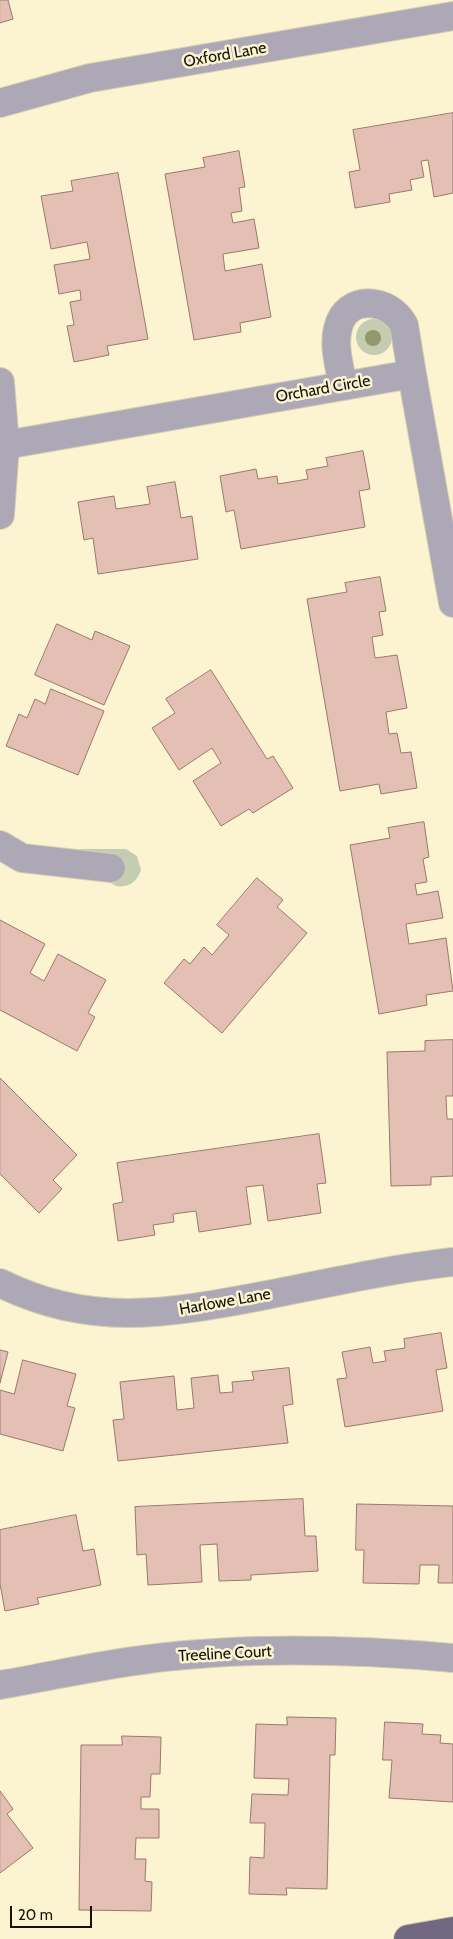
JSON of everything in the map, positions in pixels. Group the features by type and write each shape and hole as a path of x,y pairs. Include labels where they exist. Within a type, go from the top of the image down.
{"main road":[{"path":"408,1939 453,1931"}],"street":[{"name":"Oxford Lane","path":"0,103 90,78 453,16"},
{"path":"343,386 335,341 338,326 348,312 358,305 370,303 391,308 404,325 453,603"},
{"name":"Orchard Circle","path":"5,445 412,374"},
{"path":"0,382 5,445 0,515"},
{"path":"0,845 22,858 111,868"},
{"name":"Harlowe Lane","path":"0,1283 32,1296 84,1310 147,1314 211,1305 418,1266 453,1262"},
{"name":"Treeline Court","path":"0,1685 78,1669 193,1654 334,1651 453,1658"}],"green space":[{"path":"374,319 381,320 387,324 391,330 391,344 387,350 381,354 374,355 367,354 361,350 357,344 356,337 357,330 361,324 367,320"},
{"path":"68,849 126,849 137,856 141,870 137,878 129,885 116,886 68,860 65,853"}],"building":[{"path":"0,0 8,0 13,19 0,23"},
{"path":"453,113 453,193 434,197 428,160 421,161 424,177 410,180 412,190 389,194 390,202 355,208 349,172 360,170 353,130"},
{"path":"239,151 245,187 239,188 242,211 231,213 233,223 254,219 259,248 223,254 225,271 262,264 271,317 240,323 241,332 194,340 165,174 205,167 203,158"},
{"path":"118,173 148,339 107,346 109,355 74,362 67,326 74,325 70,302 81,300 80,290 59,294 54,265 90,259 87,242 51,249 41,196 73,191 71,181"},
{"path":"363,451 370,489 359,491 365,527 241,549 234,510 226,512 220,476 256,469 258,479 277,476 278,484 308,479 306,470 328,466 326,458"},
{"path":"175,482 181,518 192,516 198,559 98,574 93,538 84,540 78,502 114,496 116,509 150,504 147,487"},
{"path":"380,577 386,611 379,612 383,635 372,637 375,658 397,655 407,708 386,712 389,734 397,733 401,753 411,752 417,788 381,794 379,784 340,791 307,599 347,592 345,583"},
{"path":"57,624 92,640 95,631 130,646 104,705 35,675"},
{"path":"211,670 267,759 273,756 293,788 253,813 249,809 221,826 193,781 221,763 212,748 179,770 152,728 175,713 166,699"},
{"path":"51,689 104,711 78,775 6,746 19,714 27,718 35,699 45,704"},
{"path":"424,822 429,857 423,859 427,882 415,884 417,895 438,891 443,918 406,924 409,944 446,938 453,991 426,995 427,1005 379,1014 350,845 390,838 388,828"},
{"path":"257,878 283,900 277,907 307,933 222,1033 164,983 184,959 190,964 204,947 212,955 229,935 217,925"},
{"path":"0,920 45,944 30,973 44,981 58,954 106,980 88,1013 95,1017 77,1051 0,1010"},
{"path":"453,1040 453,1096 446,1096 447,1119 453,1119 453,1176 431,1177 431,1185 391,1186 387,1052 425,1051 425,1041"},
{"path":"0,1078 77,1155 53,1180 62,1189 39,1213 0,1174"},
{"path":"319,1134 326,1183 317,1184 321,1213 268,1221 263,1185 246,1187 251,1224 199,1232 196,1211 173,1214 174,1222 153,1225 155,1235 118,1241 113,1204 123,1202 117,1163"},
{"path":"441,1333 447,1368 436,1370 443,1411 345,1427 337,1379 347,1378 342,1352 370,1347 373,1363 386,1361 384,1351 405,1348 404,1339"},
{"path":"0,1350 8,1352 0,1383"},
{"path":"23,1360 76,1374 67,1406 75,1408 63,1451 0,1434 0,1390 14,1394"},
{"path":"289,1368 293,1404 283,1406 288,1443 118,1461 113,1420 124,1419 120,1382 174,1376 177,1410 194,1408 191,1378 218,1375 220,1393 233,1392 232,1382 254,1380 252,1372"},
{"path":"303,1499 305,1536 316,1536 318,1571 251,1575 251,1580 219,1581 217,1544 200,1545 202,1582 148,1585 146,1554 137,1555 135,1507"},
{"path":"357,1504 453,1506 453,1583 438,1583 439,1565 420,1565 419,1584 363,1583 364,1550 356,1550"},
{"path":"76,1515 83,1551 94,1549 101,1585 37,1598 39,1604 5,1611 0,1584 0,1530"},
{"path":"287,1717 336,1718 335,1755 330,1755 327,1889 286,1888 287,1895 249,1894 250,1857 264,1858 265,1823 250,1823 252,1794 288,1795 289,1779 254,1778 256,1724 287,1725"},
{"path":"385,1722 423,1724 422,1734 441,1735 440,1743 453,1744 453,1802 389,1798 392,1760 383,1760"},
{"path":"122,1736 161,1737 160,1774 151,1774 150,1797 141,1797 141,1809 159,1809 159,1838 136,1838 135,1859 146,1859 145,1881 152,1882 151,1911 79,1910 81,1745 122,1745"},
{"path":"0,1791 13,1809 7,1814 33,1848 0,1873"}]}
